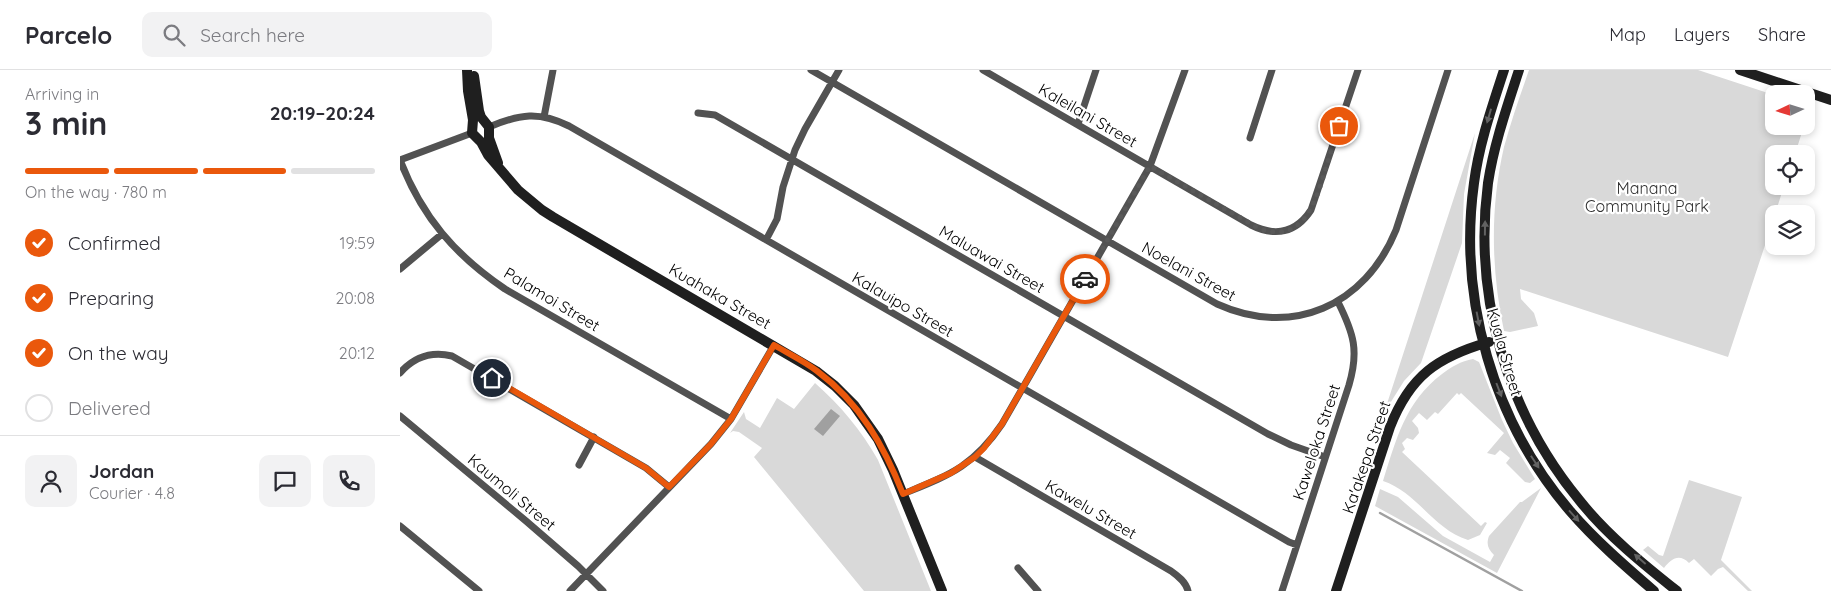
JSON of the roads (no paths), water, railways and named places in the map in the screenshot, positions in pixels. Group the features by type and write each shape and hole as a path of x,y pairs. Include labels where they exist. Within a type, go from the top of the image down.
{"main road":[{"name":"Kuahaka Street","path":"467,70 474,132 488,155 518,190 542,210 816,371 854,405 878,439 903,494 942,591"},
{"name":"Kuahaka Street","path":"474,70 479,111 488,127 499,167"},
{"name":"Kuala Street","path":"1504,70 1483,138 1474,182 1472,205 1472,274 1476,310 1492,373 1508,414 1528,452 1545,477 1584,526 1654,591"},
{"name":"Kuala Street","path":"1519,70 1495,147 1484,226 1485,268 1490,308 1506,370 1529,423 1556,470 1579,501 1604,528 1677,591"},
{"path":"1740,70 1831,100"},
{"path":"478,121 488,127 484,138 474,132 478,121"},
{"name":"Ka'akepa Street","path":"1336,591 1390,427 1401,401 1414,383 1436,365 1455,354 1497,340"},
{"path":"1545,477 1556,470"}],"street":[{"path":"544,117 553,70"},
{"name":"Noelani Street","path":"811,70 1217,304 1250,316 1270,318 1297,316 1338,302 1366,280 1382,259 1391,244 1448,70"},
{"path":"766,240 780,211 783,187 792,159 805,129 840,70"},
{"name":"Kaleilani Street","path":"983,70 1258,228 1276,232 1292,228 1306,218 1315,202 1358,70"},
{"path":"1078,124 1096,70"},
{"path":"903,494 951,473 975,457 994,435 1150,166 1185,70"},
{"path":"1250,138 1272,70"},
{"name":"Maluawai Street","path":"698,113 715,115 1274,437 1290,445 1325,457"},
{"name":"Kalauipo Street","path":"488,127 519,116 544,117 569,126 1297,545"},
{"path":"400,160 474,132"},
{"name":"Palamoi Street","path":"400,160 419,202 442,234 468,261 505,289 731,419"},
{"path":"400,269 442,234"},
{"name":"Kaweloka Street","path":"1282,591 1349,385 1354,362 1355,352 1352,333 1338,302"},
{"path":"570,591 711,444 731,419 774,345"},
{"path":"400,374 411,362 425,355 439,354 452,356 646,468 669,487"},
{"name":"Kaumoli Street","path":"400,416 586,574 603,591"},
{"path":"578,465 594,438"},
{"name":"Kawelu Street","path":"975,457 1171,570 1182,580 1188,591"},
{"path":"400,526 479,591"},
{"path":"1018,568 1038,591"}],"waterway":[{"path":"1380,513 1522,591"}],"park label":[{"name":"Manana Community Park","path":"1647,197"}]}
